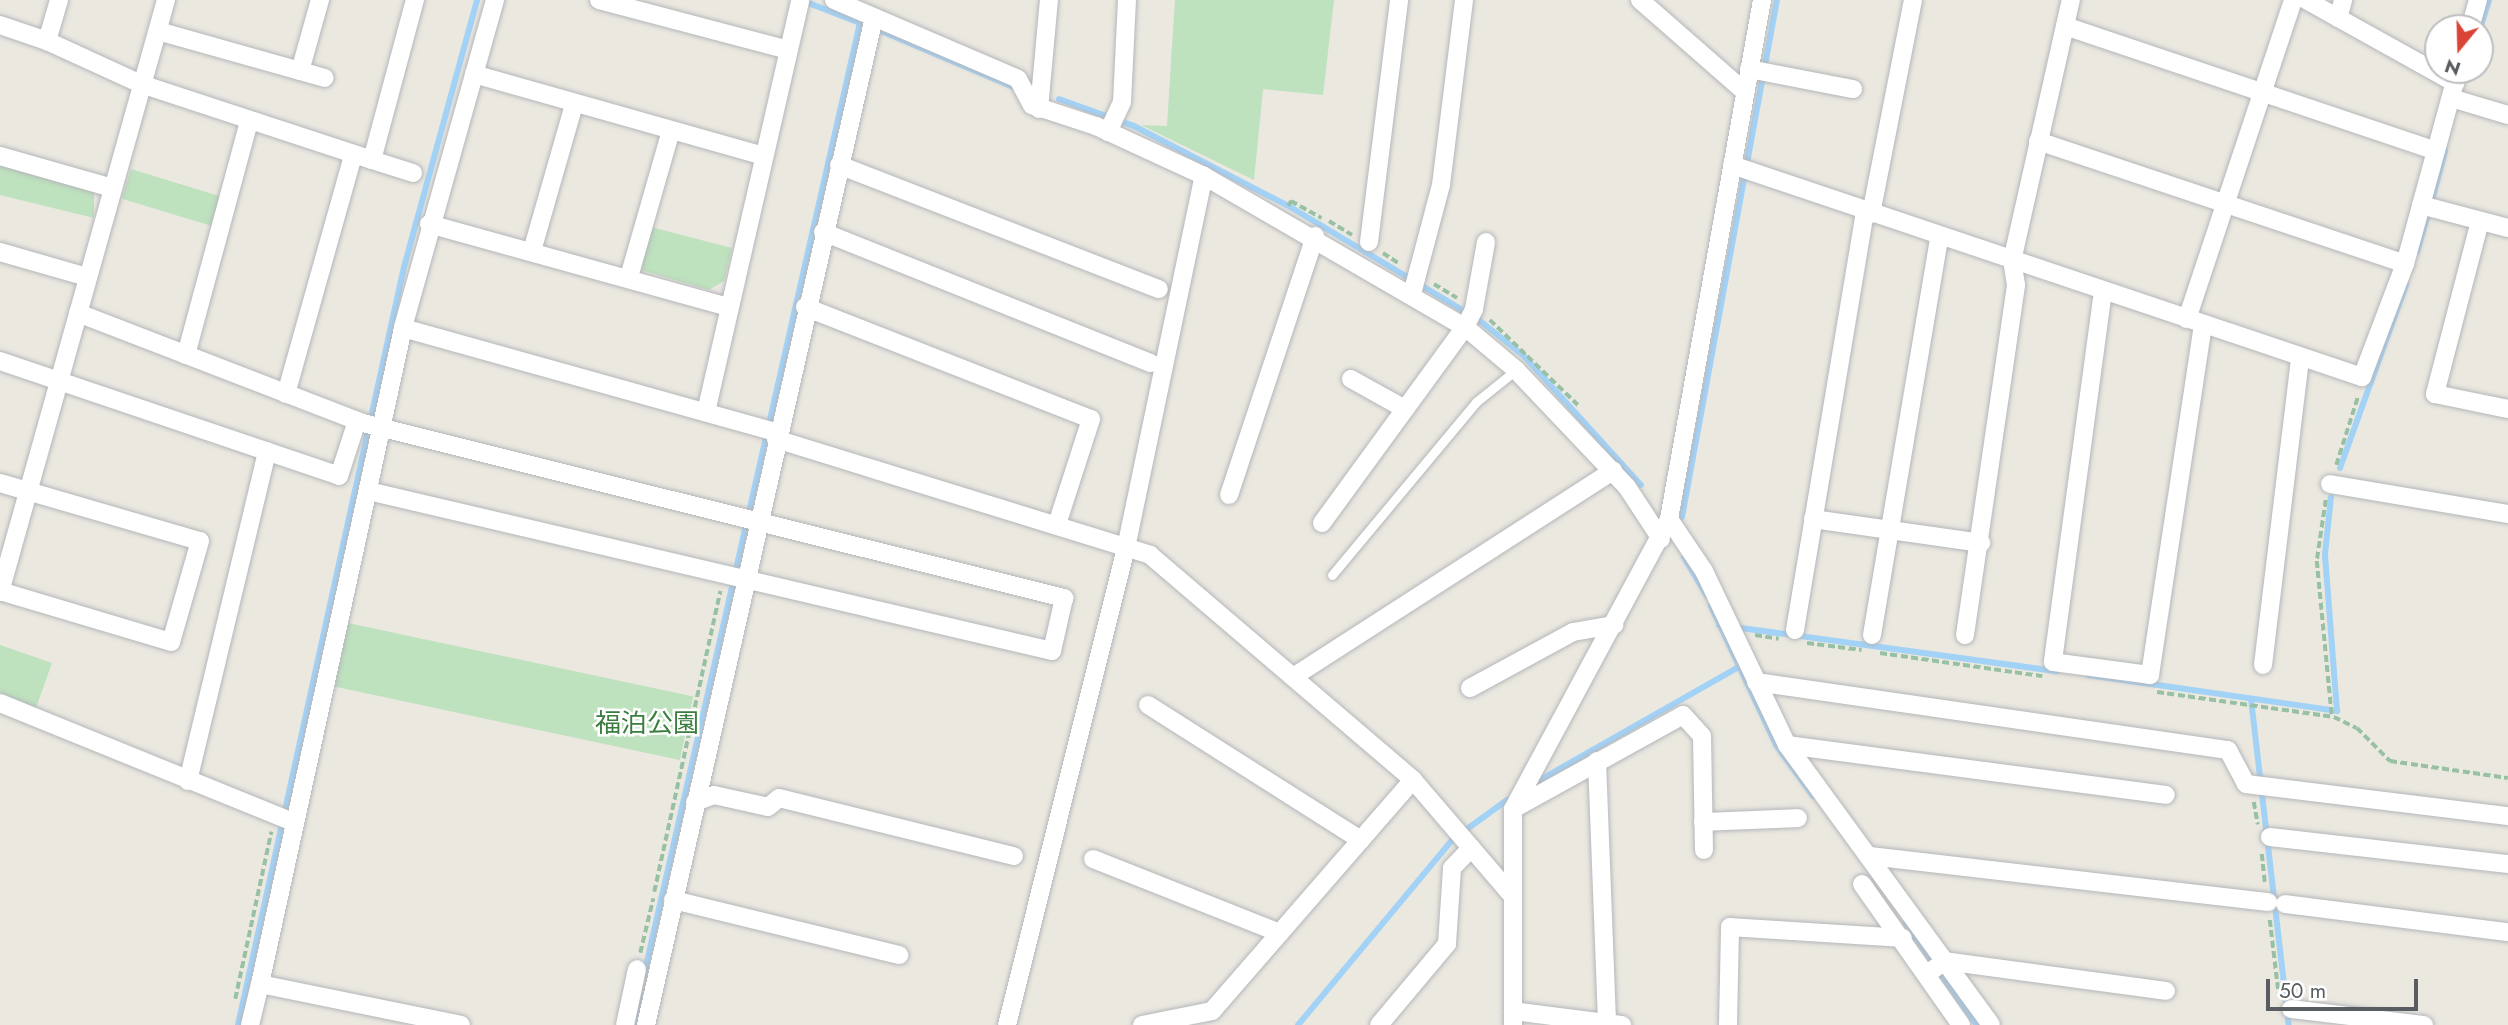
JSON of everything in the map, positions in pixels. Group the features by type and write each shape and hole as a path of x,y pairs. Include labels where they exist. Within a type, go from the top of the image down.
{"street":[{"path":"47,41 60,0"},
{"path":"0,483 29,491 200,541 171,642 0,592 29,491 141,84 166,0"},
{"path":"300,71 320,0"},
{"path":"372,160 415,0"},
{"path":"0,361 60,378 339,476 369,424 403,328 429,224 495,0"},
{"path":"599,0 788,50"},
{"path":"834,0 872,25 1018,79 1040,109 1110,129 1416,287 1469,319 1613,471 1661,539"},
{"path":"1040,109 1049,0"},
{"path":"1110,129 1120,106 1127,0"},
{"path":"1369,242 1399,0"},
{"path":"1416,287 1441,186 1465,0"},
{"path":"1640,0 1745,92"},
{"path":"1597,761 1612,1024 1513,1018 1510,893 1513,809 1661,539 1669,519 1739,168 1745,92 1759,71 1762,0"},
{"path":"1794,637 1868,213 1913,0"},
{"path":"1965,635 1981,542 2016,285 2012,261 2071,0"},
{"path":"2103,292 2053,662 2150,675 2195,322 2226,204 2293,0"},
{"path":"2306,0 2424,67"},
{"path":"2338,18 2343,0"},
{"path":"706,412 799,2"},
{"path":"0,25 47,41 141,84 413,173"},
{"path":"646,1025 695,802 733,579 824,232 872,25"},
{"path":"2065,26 2436,151"},
{"path":"158,31 325,78"},
{"path":"1759,71 1853,89"},
{"path":"474,74 574,105 764,156"},
{"path":"1739,168 2362,377 2405,264 2455,84 2508,114"},
{"path":"532,251 574,105"},
{"path":"186,355 249,121"},
{"path":"629,277 671,131"},
{"path":"2038,141 2405,264"},
{"path":"286,394 353,155"},
{"path":"0,156 113,188"},
{"path":"839,165 1160,289"},
{"path":"1007,1025 1127,543 1204,176"},
{"path":"2421,205 2508,228"},
{"path":"2480,221 2435,394 2508,409"},
{"path":"429,224 629,277 729,307"},
{"path":"824,232 1152,363"},
{"path":"1230,495 1315,236"},
{"path":"1871,635 1939,237"},
{"path":"1322,523 1469,319 1486,242"},
{"path":"0,252 87,277"},
{"path":"805,307 1091,419 1057,524"},
{"path":"78,313 369,424 749,524 1064,598 1052,651 733,579 369,491"},
{"path":"403,328 706,412 1057,524 1127,543 1150,555 1413,780 1510,893"},
{"path":"2263,664 2300,357"},
{"path":"1351,379 1405,409"},
{"path":"250,1025 260,984 284,819 369,491 369,424"},
{"path":"188,781 267,451"},
{"path":"1293,677 1613,471"},
{"path":"2330,484 2508,514"},
{"path":"1669,519 1730,627 1787,745 1870,856 1936,967 1961,1025"},
{"path":"1813,519 1981,542"},
{"path":"1470,688 1573,632 1614,625"},
{"path":"1756,682 2228,750 2246,784 2508,816"},
{"path":"0,703 284,819"},
{"path":"1147,705 1361,840"},
{"path":"1513,809 1683,715 1702,736 1704,850"},
{"path":"1787,745 2166,795"},
{"path":"1142,1025 1178,1023 1212,1011 1413,780"},
{"path":"695,802 714,795 768,807 779,798 1014,856"},
{"path":"1703,822 1798,818"},
{"path":"2270,837 2508,864"},
{"path":"1379,1025 1447,944 1452,868 1463,838"},
{"path":"1870,856 2508,932"},
{"path":"1093,859 1280,933"},
{"path":"1863,884 1903,938 1936,967 1990,1025"},
{"path":"673,900 898,955"},
{"path":"1728,1025 1730,927 1903,938"},
{"path":"1936,967 2165,991"},
{"path":"625,1025 637,969"},
{"path":"260,984 369,1017 460,1025"},
{"path":"2291,1009 2424,1025"}],"lane":[{"path":"1332,575 1476,402 1517,370"}],"path":[{"path":"2332,712 2317,561 2330,484 2362,377"},
{"path":"637,969 733,579"},
{"path":"1730,627 2056,678"},
{"path":"2151,692 2243,705 2332,712 2357,728 2390,761 2508,778"},
{"path":"232,1012 284,819"}],"green space":[{"path":"1175,0 1334,0 1323,95 1263,89 1254,180 1141,125 1167,126"},
{"path":"0,164 94,191 94,218 0,195"},
{"path":"131,169 220,196 211,226 122,199"},
{"path":"651,227 732,248 724,281 709,290 644,271 639,266"},
{"name":"福泊公園","path":"348,623 693,696 680,760 334,687"},
{"path":"0,645 52,663 36,708 0,695"}],"waterway":[{"path":"238,1025 404,267 477,0"},
{"path":"644,975 860,23 801,0"},
{"path":"1682,517 1777,0"},
{"path":"2484,14 2489,0"},
{"path":"874,28 1014,87"},
{"path":"1059,99 1134,126 1292,208 1479,320 1524,356 1641,485"},
{"path":"2432,200 2445,151"},
{"path":"2417,252 2428,214"},
{"path":"2340,468 2406,285"},
{"path":"2088,675 2337,711 2325,554 2331,497"},
{"path":"1684,557 1707,596"},
{"path":"1711,606 1776,745 1813,796"},
{"path":"1719,625 2057,671"},
{"path":"1538,781 1737,668"},
{"path":"2251,699 2289,1025"},
{"path":"1298,1025 1452,840 1507,800"},
{"path":"1906,923 1977,1025"},
{"path":"634,1025 640,996"}]}
